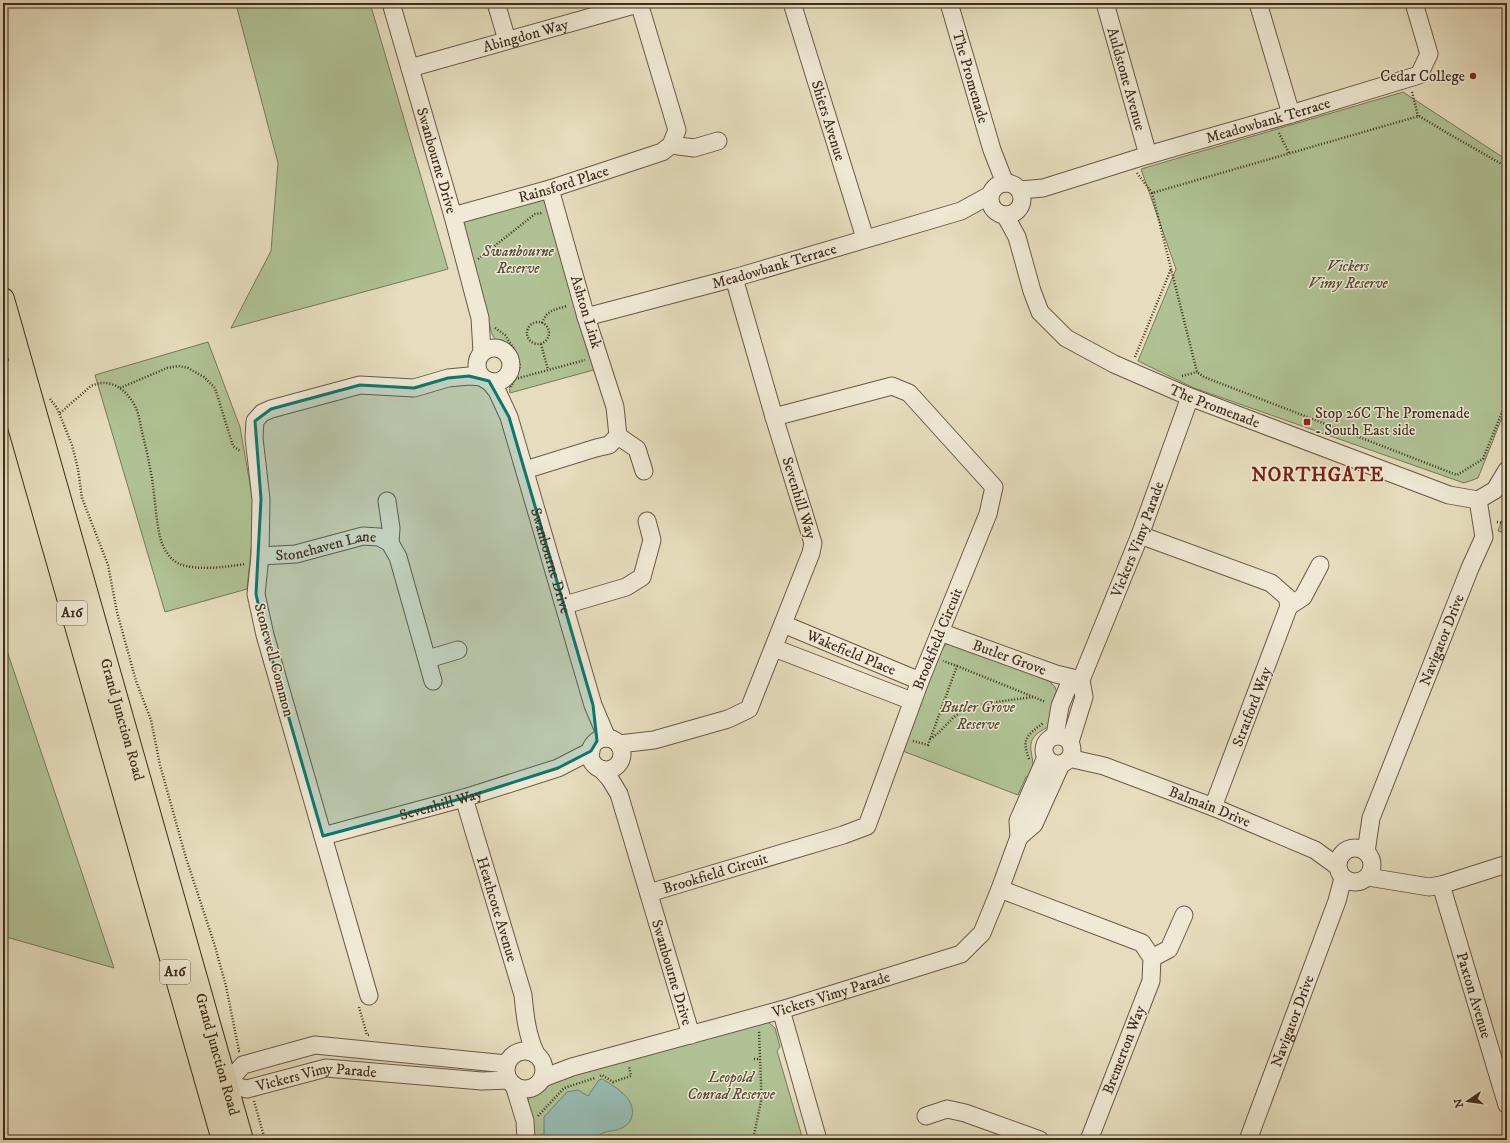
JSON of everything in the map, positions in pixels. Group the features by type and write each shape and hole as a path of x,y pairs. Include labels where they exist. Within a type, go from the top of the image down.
{"highway":[{"name":"Grand Junction Road","path":"3,299 217,1086 223,1140"},
{"name":"Grand Junction Road","path":"3,370 217,1086 242,1140"}],"street":[{"name":"Swanbourne Drive","path":"391,3 453,216 486,322 485,353"},
{"path":"496,3 507,40"},
{"name":"Abingdon Way","path":"410,68 640,3"},
{"path":"640,3 677,130 671,145 694,148 718,141"},
{"name":"Shiers Avenue","path":"792,3 865,238"},
{"name":"The Promenade","path":"949,3 1032,291 1040,312 1066,338 1114,364 1190,396 1449,495 1478,500"},
{"name":"Auldstone Avenue","path":"1105,3 1148,155"},
{"path":"1258,3 1291,114"},
{"name":"Meadowbank Terrace","path":"586,317 734,278 961,210 1043,188 1148,155 1419,75 1429,54 1414,3"},
{"name":"Rainsford Place","path":"453,216 550,189 662,152 671,145"},
{"name":"Ashton Link","path":"550,189 586,317 615,407 618,436"},
{"name":"Sevenhill Way","path":"323,836 464,798 606,753 728,719 749,709 811,553 813,543 774,417 734,278"},
{"path":"505,351 509,356 511,367 509,373 500,381 477,369 485,353 505,351"},
{"name":"Stonewell Common","path":"448,378 485,353"},
{"name":"Stonewell Common","path":"369,996 265,634 256,594 253,556 261,499 254,438 255,421 262,413 360,385 414,388 448,378 469,376 500,381"},
{"name":"Swanbourne Drive","path":"500,381 606,753 691,1035"},
{"name":"Brookfield Circuit","path":"648,893 843,835 867,826 912,701 988,514 994,487 909,393 892,386 774,417"},
{"name":"Vickers Vimy Parade","path":"539,1070 572,1067 781,1010 961,954 982,933 1019,837 1034,824 1084,697 1081,680 1140,535 1190,396"},
{"path":"525,470 609,445 618,436 637,449 644,471"},
{"path":"1478,500 1495,490 1507,470"},
{"name":"Navigator Drive","path":"1248,1140 1337,901 1355,865 1360,834 1371,818 1470,568 1484,537 1478,500"},
{"name":"Stonehaven Lane","path":"387,501 391,528 390,543"},
{"path":"564,605 626,587 642,577 652,540 647,521"},
{"path":"1140,535 1271,583 1287,596 1289,606 1303,597 1320,565"},
{"name":"Stonehaven Lane","path":"253,556 296,554 363,536 379,537 390,543 398,557 433,681"},
{"name":"Stratford Way","path":"1214,807 1289,606"},
{"name":"Wakefield Place","path":"783,624 920,681"},
{"name":"Butler Grove","path":"940,632 1056,674 1081,680"},
{"name":"Wakefield Place","path":"774,648 912,701"},
{"path":"428,659 458,650"},
{"name":"Vickers Vimy Parade","path":"1062,751 1055,705 1068,687 1081,680"},
{"name":"Balmain Drive","path":"1062,751 1214,807 1315,850 1355,865 1381,870 1403,882 1420,887 1441,886 1507,864"},
{"name":"Heathcote Avenue","path":"464,798 523,995 530,1041 539,1070"},
{"name":"Paxton Avenue","path":"1441,886 1507,1105"},
{"path":"1000,889 1142,943 1152,958 1168,949 1184,915"},
{"name":"Bremerton Way","path":"1089,1140 1151,981 1152,958"},
{"path":"781,1010 818,1140"},
{"name":"Heathcote Avenue","path":"511,1071 521,1042 526,1021"},
{"name":"Vickers Vimy Parade","path":"217,1086 243,1065 316,1044 511,1071"},
{"path":"511,1071 525,1051 539,1070 531,1122 526,1140"},
{"name":"Vickers Vimy Parade","path":"217,1086 247,1089 326,1068 482,1081 511,1071"},
{"path":"511,1071 524,1089 539,1070"},
{"path":"511,1071 531,1122"},
{"path":"926,1116 947,1109 965,1113 1040,1140"}],"path":[{"path":"1410,88 1418,116 1507,167"},
{"path":"1152,193 1418,116"},
{"path":"1279,132 1289,153"},
{"path":"1136,170 1152,193 1197,372 1204,377 1457,475 1484,459 1507,400"},
{"path":"474,262 535,214 547,211"},
{"path":"1135,358 1171,269"},
{"path":"542,323 546,314 551,310 574,304"},
{"path":"486,322 505,335 514,349 520,366 500,381"},
{"path":"533,323 542,323 547,326 549,333 546,340 541,344 531,342 527,335 528,328 533,323"},
{"path":"541,344 548,370"},
{"path":"500,381 548,370 590,358"},
{"path":"120,388 167,368 178,366 188,368 204,377 215,388 233,446 244,454"},
{"path":"1182,376 1197,372"},
{"path":"60,413 90,386 97,383 112,383 120,388 129,396 136,408 150,468 160,538 165,550 172,559 180,565 220,568 245,564 253,556"},
{"path":"47,397 54,402 60,413 76,458 82,498 108,565 117,612 136,681 151,720 160,765 186,858 214,943 226,986 239,1051 246,1050"},
{"path":"1497,522 1507,524"},
{"path":"940,660 1055,705 1042,723 1030,732 1024,747 1029,760"},
{"path":"900,736 928,745 957,666"},
{"path":"930,739 936,736 958,714 965,710 988,704 1034,697"},
{"path":"360,1034 368,1035 358,1003 369,996"},
{"path":"753,1140 761,1101 758,1026"},
{"path":"754,1059 760,1059"},
{"path":"531,1122 564,1088 602,1075 613,1082 631,1076 628,1061"},
{"path":"253,1098 265,1140"}],"highlighted area":[{"path":"469,376 489,381 509,417 593,705 597,741 591,751 558,768 464,798 323,836 265,635 256,594 261,499 255,421 271,409 360,385 414,388 448,378"}],"green space":[{"path":"231,3 370,3 448,269 231,328 271,251 278,163 237,8"},
{"name":"Vickers Vimy Reserve","path":"1403,92 1507,160 1507,405 1478,478 1464,483 1194,388 1138,361 1176,269 1141,169"},
{"name":"Swanbourne Reserve","path":"540,198 548,202 597,369 510,393 509,384 515,364 514,355 511,350 498,342 492,334 463,235 463,223 465,220"},
{"path":"208,342 240,427 255,513 247,589 165,612 95,375"},
{"path":"1507,508 1507,534 1498,531"},
{"path":"3,639 114,968 3,936"},
{"name":"Butler Grove Reserve","path":"947,644 957,645 1049,681 1055,687 1057,693 1048,727 1039,732 1031,742 1033,773 1026,777 1018,795 900,750 943,647"},
{"name":"Leopold Conrad Reserve","path":"768,1022 775,1028 780,1047 777,1051 803,1140 529,1140 526,1108 532,1094 545,1081"}],"water":[{"path":"602,1079 623,1093 631,1104 632,1116 628,1124 617,1130 602,1133 594,1140 541,1140 540,1135 544,1135 544,1117 567,1092 578,1090 588,1096 599,1080"}],"place":[{"name":"Cedar College","path":"1473,76"},
{"name":"Stop 26C The Promenade - South East side","path":"1307,422"}],"district":[{"name":"NORTHGATE","path":"1318,475"}]}
